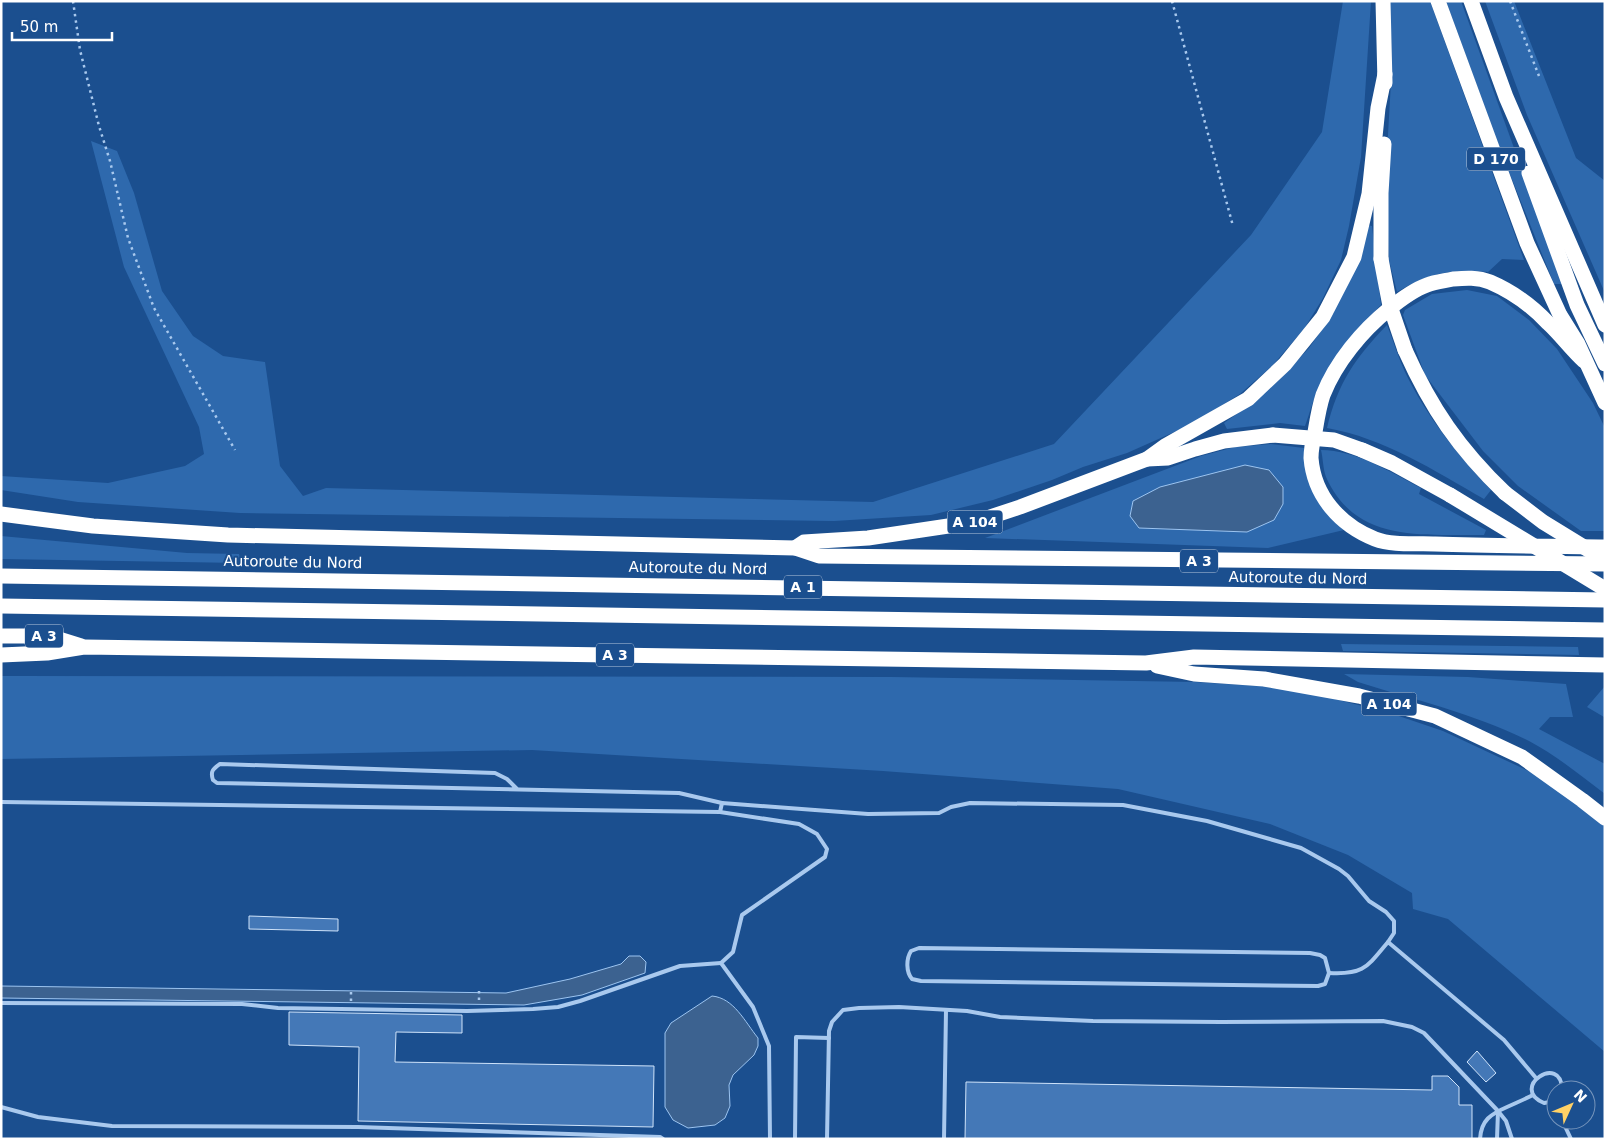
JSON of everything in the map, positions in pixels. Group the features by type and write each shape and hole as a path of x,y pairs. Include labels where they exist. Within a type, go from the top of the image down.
{"highway":[{"path":"1384,1 1386,110 1381,193 1381,260 1390,306 1405,350 1431,403 1446,428 1477,466 1504,493 1543,522 1605,560"},
{"name":"D 170","path":"1438,1 1527,243 1560,315 1578,344 1584,361"},
{"name":"D 170","path":"1471,1 1506,97 1510,118 1574,296 1605,364"},
{"path":"1147,459 1165,446 1193,432 1248,399 1285,364 1323,317 1354,257 1369,194 1378,108 1385,74"},
{"path":"1506,97 1605,325"},
{"path":"1605,403 1584,361 1548,323 1526,304 1488,281 1466,278 1426,285 1405,296 1379,317 1362,334 1336,370 1323,395 1316,421 1311,456 1314,474 1321,492 1330,507 1343,520 1377,540 1462,545 1605,546"},
{"name":"A 104","path":"795,548 804,542 868,538 975,522 1147,459 1168,458 1194,449 1224,442 1273,435 1334,440 1392,463 1450,495 1605,589"},
{"name":"A 3","path":"1,514 93,526 228,535 795,548 819,556 1605,564"},
{"name":"Autoroute du Nord","path":"1,576 1605,600"},
{"name":"A 1","path":"1,606 1605,630"},
{"name":"A 3","path":"1,636 49,636 84,647 1146,663 1194,657 1605,665"},
{"path":"1,655 47,653 84,647"},
{"name":"A 104","path":"1146,663 1194,674 1264,679 1350,694 1435,716 1522,757 1605,818"}],"lane":[{"path":"517,789 507,779 495,773 220,764 213,769 211,775 212,780 217,783 679,793 722,803 868,814 939,812 970,803 1123,805 1207,821 1301,848 1348,876 1369,901 1386,912 1394,921 1394,933 1369,965 1358,972 1348,974 1329,973"},
{"path":"1,802 720,812 800,824 817,834 826,849 825,857 742,915 733,952 721,963 680,966 558,1007 467,1012 278,1008 242,1004 1,1003"},
{"path":"720,812 722,803"},
{"path":"1388,942 1504,1040 1536,1078"},
{"path":"919,948 1310,953 1325,958 1329,973 1326,984 1318,986 921,981 912,979 909,976 908,959 911,950 919,948"},
{"path":"721,963 753,1007 769,1046 770,1139"},
{"path":"826,1139 828,1038 832,1022 843,1010 899,1007 967,1011 1000,1017 1093,1021 1383,1021 1401,1024 1424,1033 1498,1111 1506,1122 1512,1139"},
{"path":"944,1139 946,1010"},
{"path":"796,1139 796,1037 828,1038"},
{"path":"1546,1103 1533,1095 1532,1086 1536,1078 1545,1073 1554,1075 1559,1080"},
{"path":"1480,1139 1481,1130 1486,1118 1533,1095"},
{"path":"1,1107 38,1117 112,1126 358,1127 660,1137 663,1139"},
{"path":"1497,1139 1498,1111"}],"path":[{"path":"73,1 80,50 110,161 128,238 154,308 235,450"},
{"path":"1172,1 1233,226"},
{"path":"1510,1 1540,76"},
{"path":"351,990 351,1004"},
{"path":"479,991 479,1006"}],"shaded area":[{"path":"1343,1 1371,1 1361,157 1341,260 1323,298 1304,329 1272,366 1240,394 1190,425 1127,453 993,500 931,515 834,521 240,513 78,502 1,490 1,476 108,483 185,466 204,454 199,427 124,267 91,141 117,151 134,193 162,291 193,336 223,356 265,362 280,466 303,496 326,488 873,502 1054,444 1251,235 1322,132"},
{"path":"1390,1 1430,1 1524,260 1502,259 1488,272 1462,271 1441,274 1420,280 1397,292 1389,260 1386,170 1392,64"},
{"path":"1446,1 1461,1 1563,284 1554,284 1501,152"},
{"path":"1485,1 1514,1 1576,158 1605,181 1605,293 1527,115"},
{"path":"1367,225 1372,226 1381,305 1355,333 1326,375 1313,401 1305,426 1280,423 1227,429 1224,423 1251,404 1280,379 1309,348 1333,314"},
{"path":"1467,290 1497,296 1529,320 1557,349 1593,403 1605,428 1605,531 1581,531 1518,486 1483,451 1425,375 1403,315 1405,310 1432,294"},
{"path":"1387,325 1405,372 1423,404 1455,449 1491,490 1484,499 1389,447 1369,439 1327,428 1342,384 1357,360"},
{"path":"1271,444 1304,448 1308,474 1314,494 1326,511 1344,530 1268,548 985,538 1201,456 1235,447"},
{"path":"1321,450 1334,451 1360,458 1397,475 1421,488 1419,494 1486,530 1484,535 1415,534 1393,531 1373,525 1355,514 1339,499 1326,477"},
{"path":"1245,465 1269,470 1283,487 1283,504 1274,520 1247,532 1139,528 1130,516 1133,501 1160,487"},
{"path":"1,536 187,553 239,554 241,563 1,559"},
{"path":"1341,644 1578,647 1579,655 1343,651"},
{"path":"1344,674 1468,677 1566,684 1573,717 1550,717 1539,729 1605,764 1605,794 1549,753 1508,731 1445,708 1358,682"},
{"path":"1,676 892,677 1195,682 1291,688 1390,713 1443,731 1537,775 1605,821 1605,1052 1448,919 1413,909 1412,893 1348,855 1270,824 1118,789 883,771 532,750 1,759"},
{"path":"1605,686 1605,720 1604,717 1587,707"},
{"path":"629,956 640,956 646,962 645,973 582,995 524,1005 1,998 1,986 506,993 570,979 621,964"},
{"path":"712,996 727,1001 733,1006 758,1038 758,1046 754,1055 733,1075 729,1085 730,1106 725,1118 715,1125 688,1128 673,1120 665,1107 665,1033 671,1023"}],"building":[{"path":"249,916 338,919 338,931 249,929"},
{"path":"289,1012 462,1015 462,1033 396,1032 395,1062 654,1066 653,1127 358,1121 359,1047 289,1045"},
{"path":"1477,1051 1496,1073 1486,1082 1467,1062"},
{"path":"1432,1076 1448,1076 1459,1087 1459,1105 1472,1105 1472,1139 965,1139 966,1082 1432,1090"}]}
